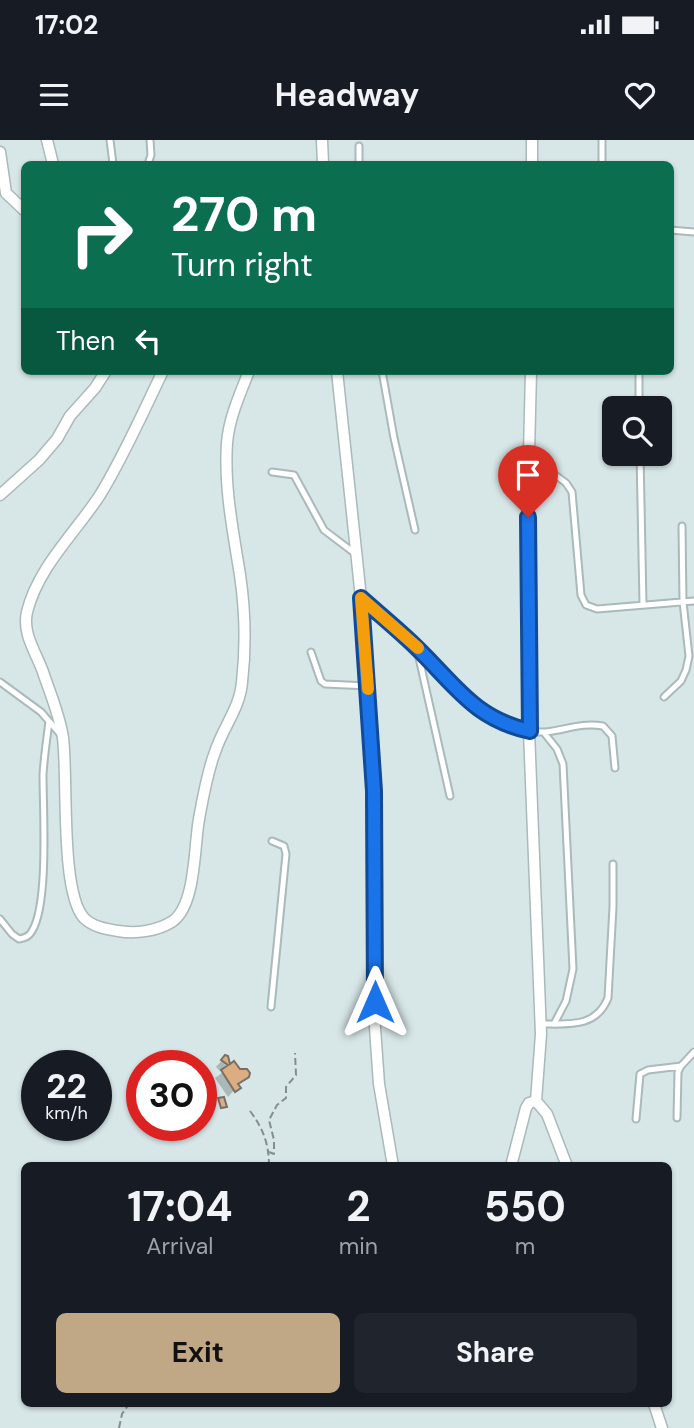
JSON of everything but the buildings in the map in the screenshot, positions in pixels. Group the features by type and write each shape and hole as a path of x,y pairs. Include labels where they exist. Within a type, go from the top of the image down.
{"street":[{"path":"47,140 52,161"},
{"path":"321,140 323,161"},
{"path":"532,140 532,161"},
{"path":"0,152 6,193 21,207"},
{"path":"0,495 39,460 103,375"},
{"path":"161,375 102,492 52,561 29,607 26,628 63,737 66,829 72,896 77,909 86,920 101,929 128,932 145,931 166,925 177,918 190,888 199,820 210,766 237,706 242,685 243,611 231,530 227,442 237,401 247,375"},
{"path":"337,375 368,686 376,845 375,1028 379,1084 392,1162"},
{"path":"531,375 530,731 541,1024 536,1101"},
{"path":"361,598 416,646 480,710 508,726 530,731"},
{"path":"512,1162 526,1108 529,1103 536,1101"},
{"path":"536,1101 544,1107 565,1162"},
{"path":"655,1407 662,1428"}],"lane":[{"path":"110,140 113,161"},
{"path":"149,161 150,140"},
{"path":"602,140 602,160"},
{"path":"359,146 359,161"},
{"path":"674,230 694,232"},
{"path":"383,375 415,530"},
{"path":"639,375 639,396"},
{"path":"529,456 566,483 572,492 581,595 586,605 597,609 694,601"},
{"path":"640,466 643,604"},
{"path":"272,472 294,475 324,530 357,555"},
{"path":"664,697 681,681 689,656 683,602 682,526"},
{"path":"416,646 450,796"},
{"path":"312,652 321,681 326,684 368,686"},
{"path":"0,682 32,704 63,737"},
{"path":"0,919 19,939 28,936 33,930 40,903 43,773 49,721"},
{"path":"530,731 545,734 579,724 603,726 612,736 615,768"},
{"path":"545,734 557,749 563,764 573,969 566,1001 554,1024"},
{"path":"271,1007 286,854 284,846 272,841"},
{"path":"541,1024 579,1024 590,1020 604,1007 608,998 613,907 612,864"},
{"path":"677,1118 677,1082 681,1066 694,1052"},
{"path":"636,1119 640,1074 648,1070 681,1066"}],"path":[{"path":"269,1152 274,1154 269,1120 277,1105 286,1098 286,1087 296,1074 295,1053"},
{"path":"250,1111 262,1127 269,1162"},
{"path":"119,1428 122,1414 127,1407"}],"slow traffic":[{"path":"368,689 361,598 418,648"}],"route":[{"path":"375,1002 376,845 372,736 361,598 416,646 480,710 508,726 530,731 528,517"}]}
